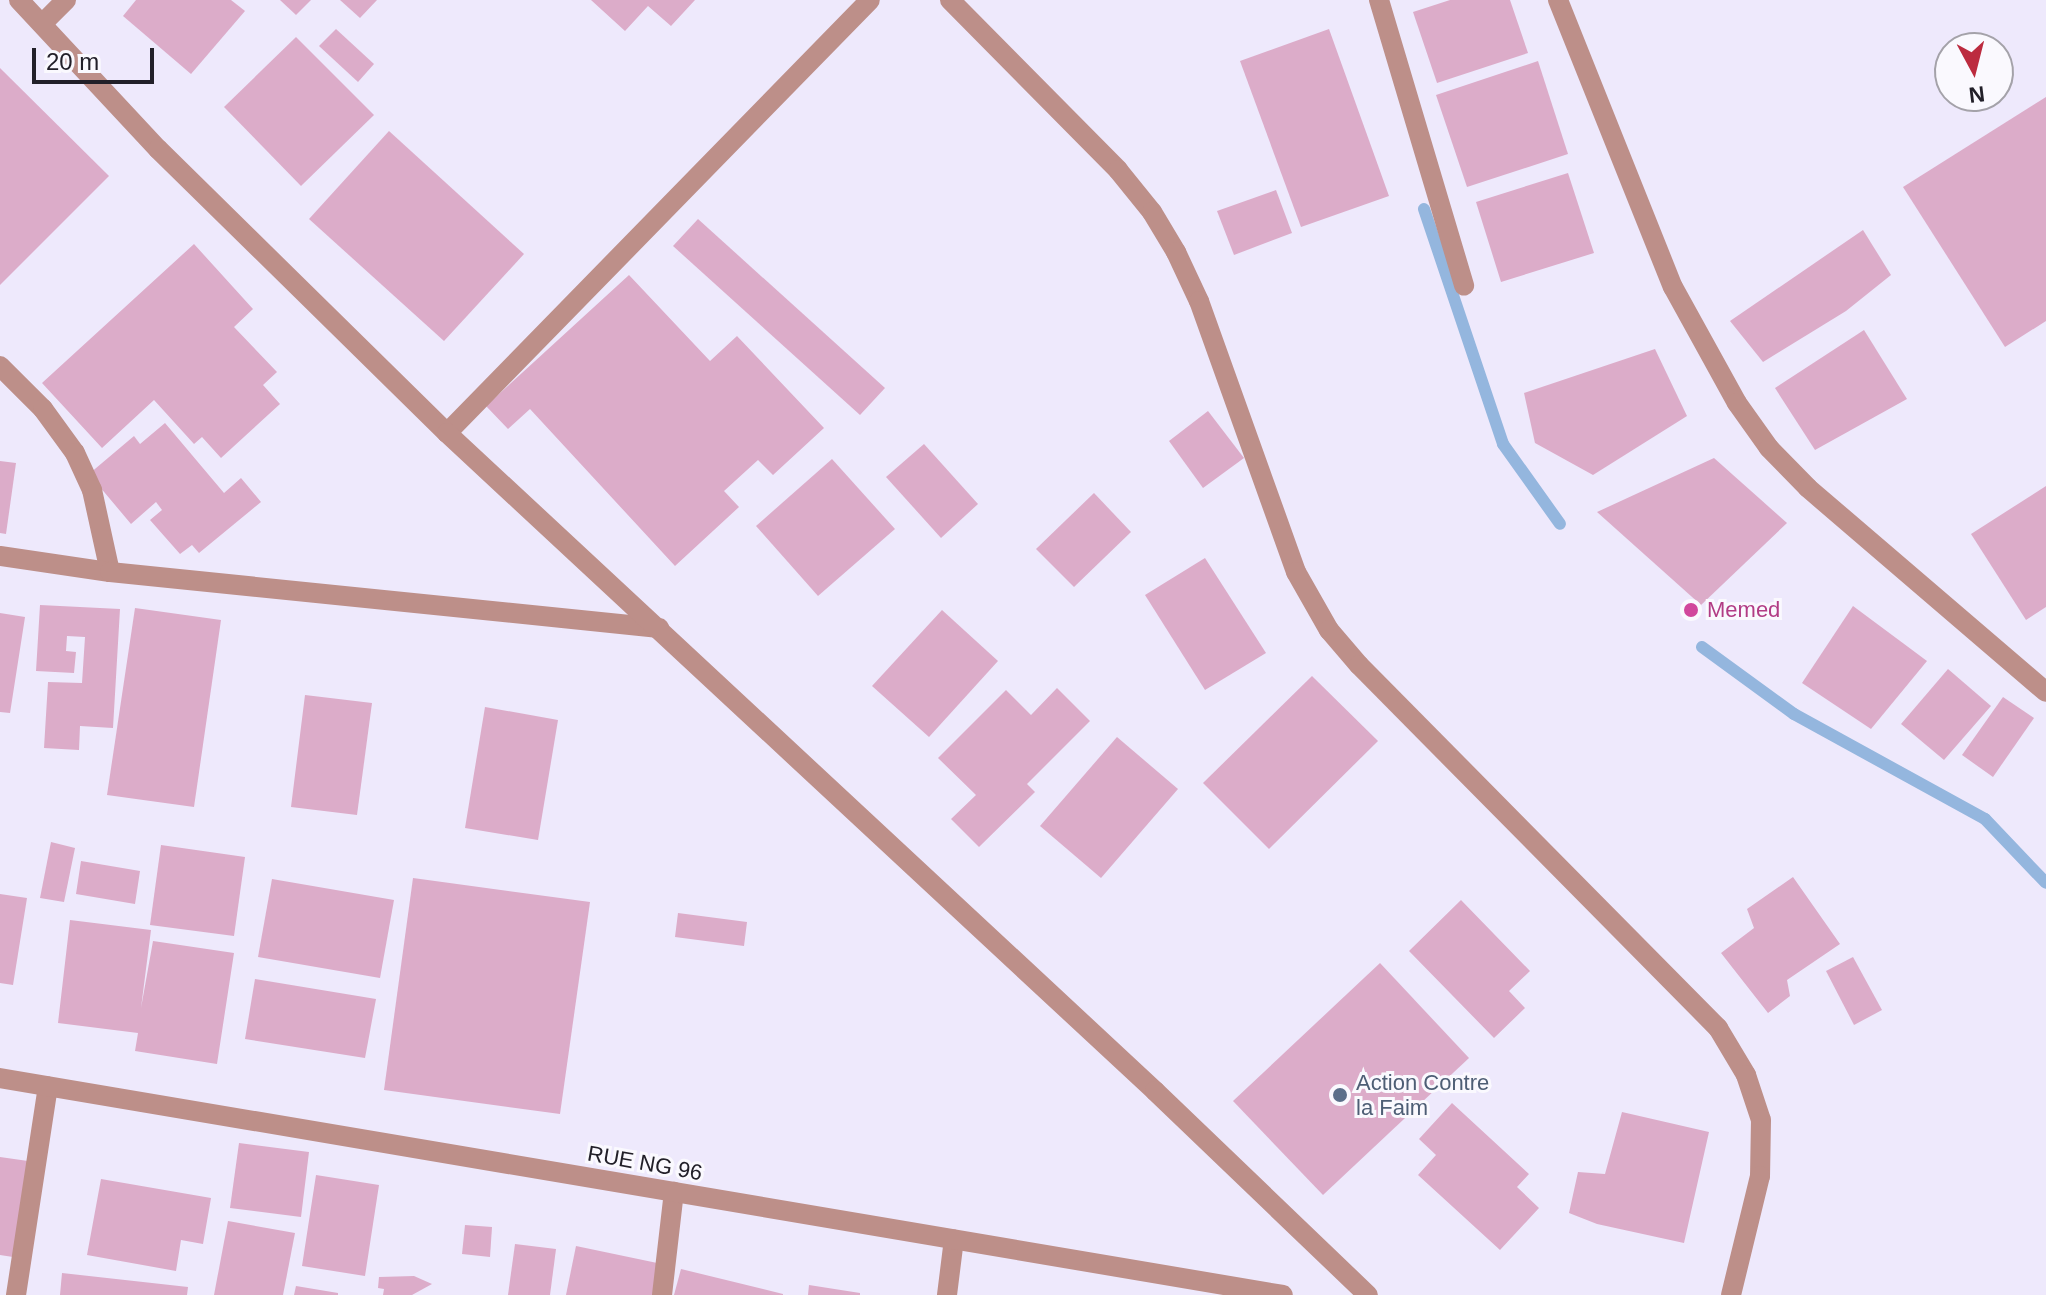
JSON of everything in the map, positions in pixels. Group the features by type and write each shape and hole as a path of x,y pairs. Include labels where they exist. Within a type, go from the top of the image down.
{"street":[{"path":"19,0 158,149 447,433 659,628 1368,1295"},
{"path":"42,24 66,0"},
{"path":"447,433 870,0"},
{"path":"950,0 1118,170 1152,212 1176,252 1199,301 1296,572 1329,630 1359,665 1718,1028 1746,1075 1761,1120 1760,1176 1731,1295"},
{"path":"1379,0 1464,286"},
{"path":"1558,0 1673,287 1720,377 1745,414 1769,448 1808,488 2046,692"},
{"path":"0,366 43,409 75,453 92,490 110,572"},
{"path":"0,556 110,572 659,628"},
{"name":"RUE NG 96","path":"0,1078 1283,1295"},
{"path":"16,1295 48,1086"},
{"path":"662,1295 674,1192"},
{"path":"947,1295 954,1239"}],"building":[{"path":"136,0 231,0 245,11 191,74 123,16"},
{"path":"280,0 311,0 296,15"},
{"path":"340,0 377,0 360,18"},
{"path":"591,0 695,0 671,26 648,6 625,31"},
{"path":"1450,0 1510,0 1528,53 1437,83 1413,12"},
{"path":"336,29 374,64 358,82 319,46"},
{"path":"1329,29 1389,196 1301,227 1240,61"},
{"path":"296,37 374,115 301,186 224,107"},
{"path":"1538,61 1568,154 1467,187 1436,95"},
{"path":"0,68 109,176 0,285"},
{"path":"2046,97 2046,321 2005,347 1903,187"},
{"path":"389,131 524,254 444,341 309,219"},
{"path":"1568,173 1594,253 1501,282 1476,202"},
{"path":"1276,190 1292,233 1234,255 1217,211"},
{"path":"698,219 885,388 860,415 673,246"},
{"path":"1863,230 1891,275 1846,311 1763,362 1730,321"},
{"path":"194,244 253,309 234,327 277,372 263,385 280,404 221,458 202,437 194,444 154,400 102,448 42,383"},
{"path":"629,275 710,361 737,336 824,428 773,475 758,460 724,491 739,507 675,566 530,409 508,429 486,406"},
{"path":"1864,330 1907,399 1815,450 1775,388"},
{"path":"1655,349 1687,416 1593,475 1535,443 1524,393"},
{"path":"1208,411 1244,458 1203,488 1169,441"},
{"path":"165,423 224,493 241,478 261,502 199,553 192,545 180,554 150,520 162,510 156,502 131,524 89,474 134,436 140,444"},
{"path":"924,444 978,504 941,538 886,477"},
{"path":"1714,458 1787,523 1701,605 1597,512"},
{"path":"832,459 895,529 818,596 756,526"},
{"path":"0,461 16,463 6,534 0,533"},
{"path":"2046,486 2046,607 2026,620 1971,534"},
{"path":"1094,493 1131,532 1074,587 1036,549"},
{"path":"1205,558 1266,653 1205,690 1145,595"},
{"path":"40,605 120,609 113,728 80,726 79,750 44,748 48,682 82,683 85,637 67,636 66,651 76,652 74,673 36,671"},
{"path":"1853,606 1927,661 1871,729 1802,683"},
{"path":"135,608 221,620 194,807 107,795"},
{"path":"942,610 998,661 929,737 872,686"},
{"path":"0,613 25,617 10,713 0,712"},
{"path":"1948,669 1991,706 1944,760 1901,724"},
{"path":"1312,676 1378,741 1269,849 1203,783"},
{"path":"1057,688 1090,721 1027,784 1035,792 979,847 951,819 976,795 938,758 1006,690 1031,715"},
{"path":"305,695 372,703 357,815 291,807"},
{"path":"2003,697 2034,718 1993,777 1962,755"},
{"path":"485,707 558,720 538,840 465,828"},
{"path":"1117,737 1178,789 1101,878 1040,826"},
{"path":"51,842 75,848 64,902 40,898"},
{"path":"161,845 245,857 234,936 150,925"},
{"path":"81,861 140,871 135,904 76,894"},
{"path":"1793,877 1840,944 1787,980 1790,996 1768,1013 1721,953 1754,928 1747,909"},
{"path":"413,878 590,902 560,1114 384,1090"},
{"path":"272,879 394,900 380,978 258,957"},
{"path":"0,894 27,898 13,985 0,983"},
{"path":"1461,900 1530,971 1509,991 1525,1008 1494,1038 1409,951"},
{"path":"678,913 747,922 744,946 675,937"},
{"path":"70,920 151,930 141,1008 153,941 234,953 217,1064 135,1051 138,1033 58,1023"},
{"path":"1853,957 1882,1010 1854,1025 1826,971"},
{"path":"1380,963 1469,1058 1323,1195 1233,1101"},
{"path":"255,979 376,999 365,1058 245,1039"},
{"path":"1452,1103 1529,1174 1517,1187 1539,1208 1500,1250 1418,1175 1436,1155 1419,1139"},
{"path":"1622,1112 1709,1132 1684,1243 1597,1224 1569,1213 1578,1172 1605,1174"},
{"path":"239,1143 309,1152 301,1217 230,1208"},
{"path":"0,1157 28,1161 13,1257 0,1255"},
{"path":"316,1175 379,1185 365,1276 302,1266"},
{"path":"101,1179 211,1198 203,1244 181,1240 176,1271 87,1255"},
{"path":"228,1221 295,1233 283,1295 214,1295"},
{"path":"465,1225 492,1227 490,1257 462,1254"},
{"path":"515,1244 556,1249 550,1295 508,1295"},
{"path":"576,1246 662,1264 656,1295 566,1295"},
{"path":"681,1269 783,1294 783,1295 674,1295"},
{"path":"62,1273 188,1287 187,1295 60,1295"},
{"path":"414,1276 432,1284 412,1295 383,1295 384,1289 378,1288 379,1277"},
{"path":"809,1285 860,1293 860,1295 808,1295"},
{"path":"296,1286 338,1293 338,1295 294,1295"}],"waterway":[{"path":"1424,209 1503,444 1560,524"},
{"path":"1702,647 1794,714 1985,819 2046,883"}],"place":[{"name":"Memed","path":"1691,610"},
{"name":"Action Contre la Faim","path":"1340,1095"}]}
